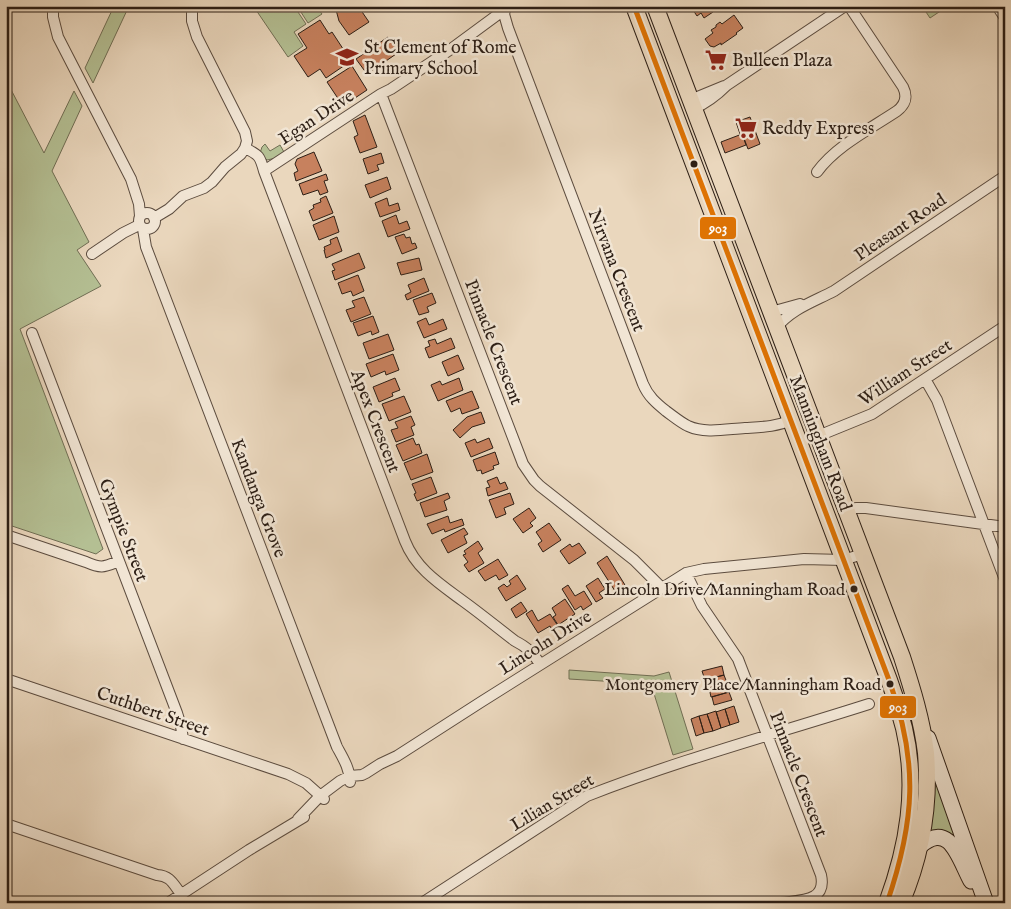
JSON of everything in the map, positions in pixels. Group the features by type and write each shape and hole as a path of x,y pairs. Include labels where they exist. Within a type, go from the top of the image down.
{"main road":[{"name":"Manningham Road","path":"634,6 900,713 907,746 910,796 907,835 898,872 886,903"},
{"name":"Manningham Road","path":"654,6 902,657 919,713 926,754 924,812 920,846 901,903"},
{"path":"673,110 691,104"},
{"path":"771,312 764,323 778,364 782,397"}],"street":[{"name":"Kandanga Grove","path":"53,6 53,17 58,37 131,179 146,221 151,260 337,747 347,766 349,779"},
{"path":"92,254 123,234 169,209 183,196 208,185 245,148 247,141 245,132 193,28 192,6"},
{"path":"691,104 727,85 845,6"},
{"path":"817,172 838,150 897,111 905,100 906,94 903,87 849,6"},
{"path":"997,6 1005,18"},
{"name":"Egan Drive","path":"264,171 451,49 507,8"},
{"name":"Nirvana Crescent","path":"507,8 504,14 508,28 649,396 682,423 700,430 777,425 791,420"},
{"name":"Pinnacle Crescent","path":"381,94 523,464 540,486 634,560 647,567 665,585"},
{"path":"245,148 247,153 264,171"},
{"name":"Apex Crescent","path":"264,171 408,549 416,562 429,575 515,641 530,650 537,666"},
{"name":"Pleasant Road","path":"776,328 788,315 834,291 1005,176"},
{"name":"Pleasant Road","path":"771,312 811,302"},
{"name":"William Street","path":"818,436 872,414 1005,326"},
{"name":"Gympie Street","path":"32,333 179,719 183,739"},
{"path":"925,379 937,400 1005,580"},
{"path":"846,511 866,508 1005,527"},
{"path":"6,535 96,566 101,567 118,558"},
{"name":"Lincoln Drive","path":"174,898 298,819 315,811 322,797 349,779 366,779 372,776 386,767 397,756 682,575 704,569 863,554"},
{"name":"Pinnacle Crescent","path":"682,575 738,659 821,875 820,892 813,898 781,903"},
{"name":"Cuthbert Street","path":"6,679 288,774 306,783 322,797"},
{"name":"Lilian Street","path":"422,903 587,796 698,757 869,704"},
{"path":"919,713 986,903"},
{"path":"6,824 164,876 168,878 174,898"},
{"path":"920,846 928,839 942,837 947,839 956,852 982,903"}],"green space":[{"path":"114,6 129,6 93,83 85,68"},
{"path":"261,6 294,6 306,24 294,32 303,46 288,57 256,10"},
{"path":"297,6 316,6 322,14 308,23"},
{"path":"922,6 948,6 930,18"},
{"path":"6,80 44,153 74,91 82,106 52,171 89,242 77,250 101,286 20,329 103,549 96,554 6,524"},
{"path":"265,144 270,151 280,145 284,152 276,158 267,160 260,153"},
{"path":"569,670 654,676 669,672 693,749 673,755 651,684 569,679"},
{"path":"934,778 959,834 951,837 929,834"}],"building":[{"path":"335,6 358,6 369,22 349,35 339,21"},
{"path":"692,6 712,6 710,8 713,12 704,18 701,13 697,16"},
{"path":"734,15 743,28 721,45 721,43 714,47 710,46 705,39 713,33 711,30 720,22 722,24"},
{"path":"320,20 329,34 332,32 351,61 326,78 320,69 308,77 294,56 307,48 298,34"},
{"path":"388,37 399,52 367,74 356,59"},
{"path":"352,66 367,90 343,106 327,82"},
{"path":"365,115 377,147 360,153 354,137 358,135 353,121"},
{"name":"Reddy Express","path":"750,117 760,144 748,149 736,122"},
{"path":"742,134 746,145 725,153 721,142"},
{"path":"314,152 322,171 296,181 294,173 298,171 295,164 297,159"},
{"path":"381,153 384,163 377,165 379,170 368,174 363,159"},
{"path":"326,174 328,180 324,181 328,192 320,195 318,190 303,195 299,184"},
{"path":"387,177 391,189 370,198 365,185"},
{"path":"326,196 333,213 313,221 309,211 314,208 313,205 321,202 320,199"},
{"path":"387,198 389,206 398,203 400,210 380,217 375,203"},
{"path":"396,215 399,224 407,221 410,229 388,237 382,221"},
{"path":"334,216 339,232 319,240 313,225"},
{"path":"404,234 406,238 410,237 412,244 415,243 417,248 402,254 395,237"},
{"path":"337,237 342,251 326,258 324,247 331,244 330,240"},
{"path":"359,253 365,268 335,280 332,271 335,270 332,264"},
{"path":"419,258 422,270 401,275 397,263"},
{"path":"358,275 364,291 353,296 351,291 342,294 338,283"},
{"path":"424,278 429,291 407,300 405,295 411,292 408,285"},
{"path":"432,293 436,303 427,307 429,312 419,315 413,300"},
{"path":"364,297 371,314 351,322 346,310 355,307 352,301"},
{"path":"373,316 379,332 372,335 371,331 358,336 353,323"},
{"path":"426,318 429,325 443,319 447,329 424,338 417,322"},
{"path":"388,334 394,350 369,359 363,343"},
{"path":"451,338 455,348 429,358 425,348 430,346 428,341 435,339 437,344"},
{"path":"393,354 399,370 386,375 385,371 371,377 366,364"},
{"path":"458,355 464,369 448,376 442,362"},
{"path":"395,378 400,390 392,393 393,396 379,402 373,387"},
{"path":"459,378 463,390 438,401 431,385 440,381 442,385"},
{"path":"472,391 479,408 462,414 460,408 451,412 446,401"},
{"path":"404,396 411,412 389,421 382,404"},
{"path":"481,412 485,423 472,427 460,438 453,430 467,417"},
{"path":"411,416 415,425 411,427 414,435 396,442 391,430 398,428 395,422"},
{"path":"413,438 416,445 419,444 422,453 403,461 396,445"},
{"path":"489,438 493,448 471,457 465,443 475,439 477,443"},
{"path":"495,452 499,464 493,466 494,469 482,474 481,470 477,471 473,460"},
{"path":"427,454 433,472 411,480 404,463"},
{"path":"431,477 437,493 417,501 412,484"},
{"path":"497,477 500,484 505,482 508,489 488,496 486,488 490,487 487,481"},
{"path":"448,493 450,498 444,501 447,510 425,517 420,503"},
{"path":"510,493 514,504 504,508 506,514 496,518 489,500"},
{"path":"529,508 536,518 530,523 533,526 523,533 513,519"},
{"path":"448,516 450,523 462,519 464,525 445,532 444,529 432,534 427,524"},
{"path":"549,523 561,540 543,552 538,544 542,541 536,532"},
{"path":"464,528 468,534 464,536 467,543 448,553 441,540"},
{"path":"478,541 483,549 478,553 484,563 469,572 464,565 468,562 463,555 466,554 464,551"},
{"path":"579,543 586,553 569,564 560,551 570,544 572,547"},
{"path":"607,556 625,585 615,591 597,563"},
{"path":"498,559 508,575 499,580 496,575 485,581 478,571"},
{"path":"517,575 526,589 506,601 498,588 504,584 507,587 511,584 509,581"},
{"path":"598,578 605,589 599,593 603,598 596,602 586,586"},
{"path":"568,585 575,596 584,591 592,604 583,610 581,606 575,610 562,589"},
{"path":"565,599 575,614 558,625 553,617 556,615 552,608"},
{"path":"521,602 527,611 516,618 511,609"},
{"path":"532,610 538,621 550,614 558,626 552,630 550,626 538,633 526,614"},
{"path":"722,666 724,675 705,680 702,671"},
{"path":"724,675 727,683 708,688 705,680"},
{"path":"727,683 729,692 711,697 709,688"},
{"path":"729,692 732,700 714,705 712,697"},
{"path":"734,706 739,722 730,725 725,709"},
{"path":"725,709 730,725 721,728 716,712"},
{"path":"716,711 721,728 713,731 707,714"},
{"path":"707,714 713,731 704,733 699,716"},
{"path":"699,716 704,733 696,736 691,719"}],"transit line":[{"name":"903","path":"634,6 899,710 909,765 910,791 903,845 887,903"}],"place":[{"name":"St Clement of Rome Primary School","path":"347,57"},
{"name":"Bulleen Plaza","path":"716,60"},
{"name":"Reddy Express","path":"746,128"},
{"name":"Lincoln Drive/Manningham Road","path":"854,589"},
{"name":"Montgomery Place/Manningham Road","path":"890,684"}]}
